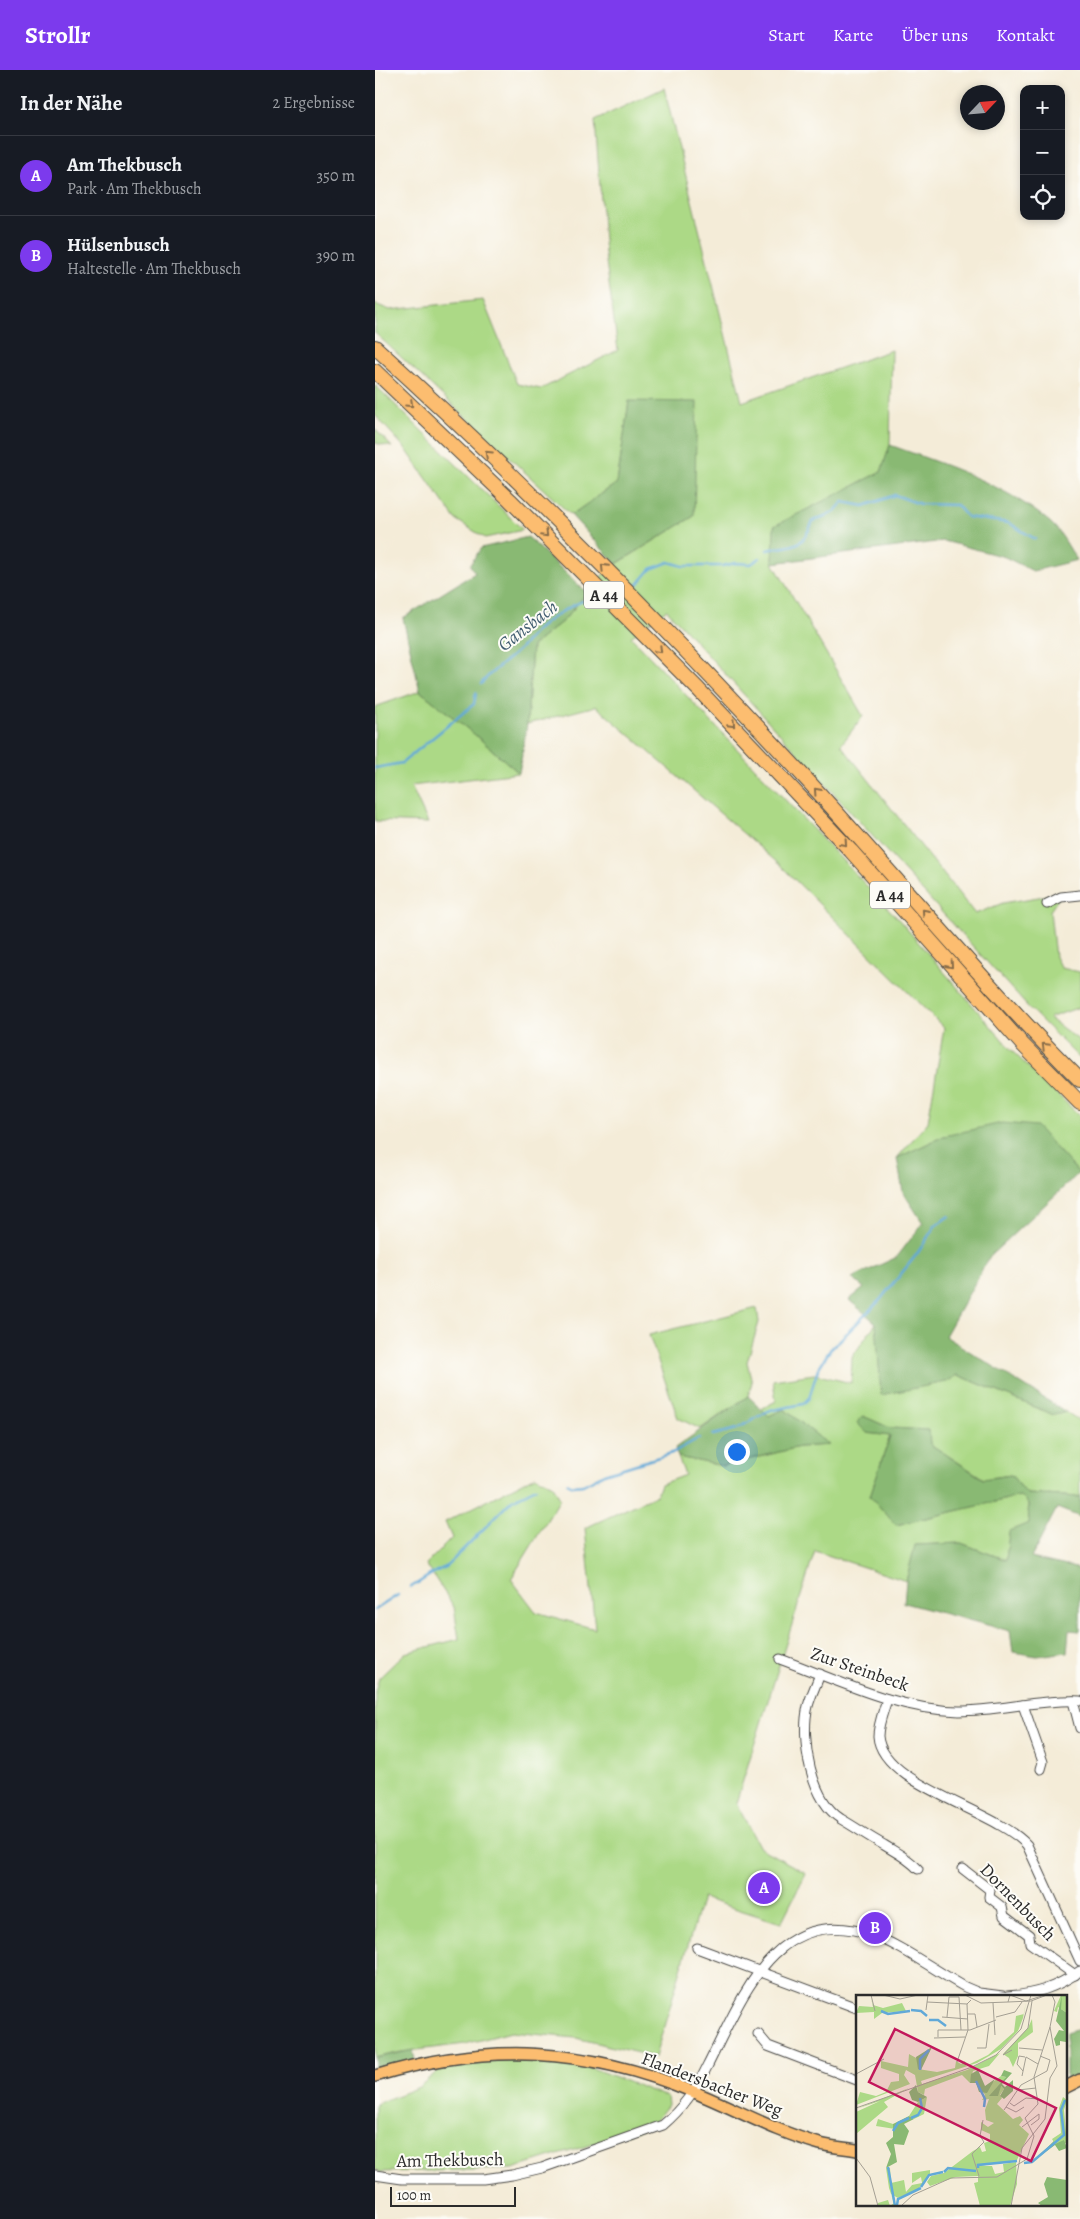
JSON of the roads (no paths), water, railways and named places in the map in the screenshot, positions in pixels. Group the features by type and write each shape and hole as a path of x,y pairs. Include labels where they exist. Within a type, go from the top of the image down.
{"highway":[{"name":"A 44","path":"375,347 524,487 712,677 861,839 1033,1033 1080,1080"},
{"name":"A 44","path":"375,371 510,500 698,689 837,836 1016,1038 1080,1103"}],"main road":[{"name":"Flandersbacher Weg","path":"375,2076 429,2061 460,2056 518,2052 553,2055 610,2064 693,2091 807,2140 856,2150"},
{"path":"1067,2087 1080,2080"}],"street":[{"path":"1047,904 1061,897 1080,895"},
{"name":"Zur Steinbeck","path":"780,1659 887,1699 937,1709 959,1711 1076,1701"},
{"path":"820,1674 808,1707 805,1733 810,1762 820,1794 828,1808 841,1819 909,1858 918,1869"},
{"path":"887,1699 878,1735 884,1755 900,1770 940,1795 1012,1830 1027,1845 1080,1961"},
{"path":"1076,1701 1080,1728"},
{"path":"1023,1705 1043,1762 1041,1769"},
{"name":"Dornenbusch","path":"963,1870 989,1890 989,1897 1002,1907 1004,1916 1029,1935 1030,1944 1077,1973"},
{"name":"Am Thekbusch","path":"376,2175 402,2178 483,2179 512,2176 535,2170 663,2125 675,2115 693,2091 709,2064 737,2004 760,1970 783,1947 810,1932 847,1929 883,1939 965,1987 997,1995"},
{"path":"697,1948 760,1970 856,2008"},
{"path":"1014,1995 1042,1991 1077,1973"},
{"path":"757,2034 768,2046 856,2080"}],"waterway":[{"name":"Gansbach","path":"767,550 791,546 801,541 813,521 834,512 843,502 864,506 895,495 920,504 957,505 967,517 1009,523 1035,539"},
{"name":"Gansbach","path":"633,590 651,569 669,562 683,566 722,566 736,563 751,564 760,558"},
{"name":"Gansbach","path":"481,684 547,622 574,605 593,598 601,598"},
{"name":"Gansbach","path":"375,768 402,763 474,704 476,693"},
{"path":"713,1435 737,1429 768,1411 803,1404 809,1398 818,1369 830,1350 880,1300 917,1254 935,1226 949,1216"},
{"path":"567,1483 573,1486 583,1485 604,1474 672,1453 699,1438"},
{"path":"411,1587 446,1567 512,1500 536,1488"},
{"path":"375,1610 398,1595"}],"place":[{"name":"Am Thekbusch","path":"764,1888"},
{"name":"Hülsenbusch","path":"875,1928"}]}
